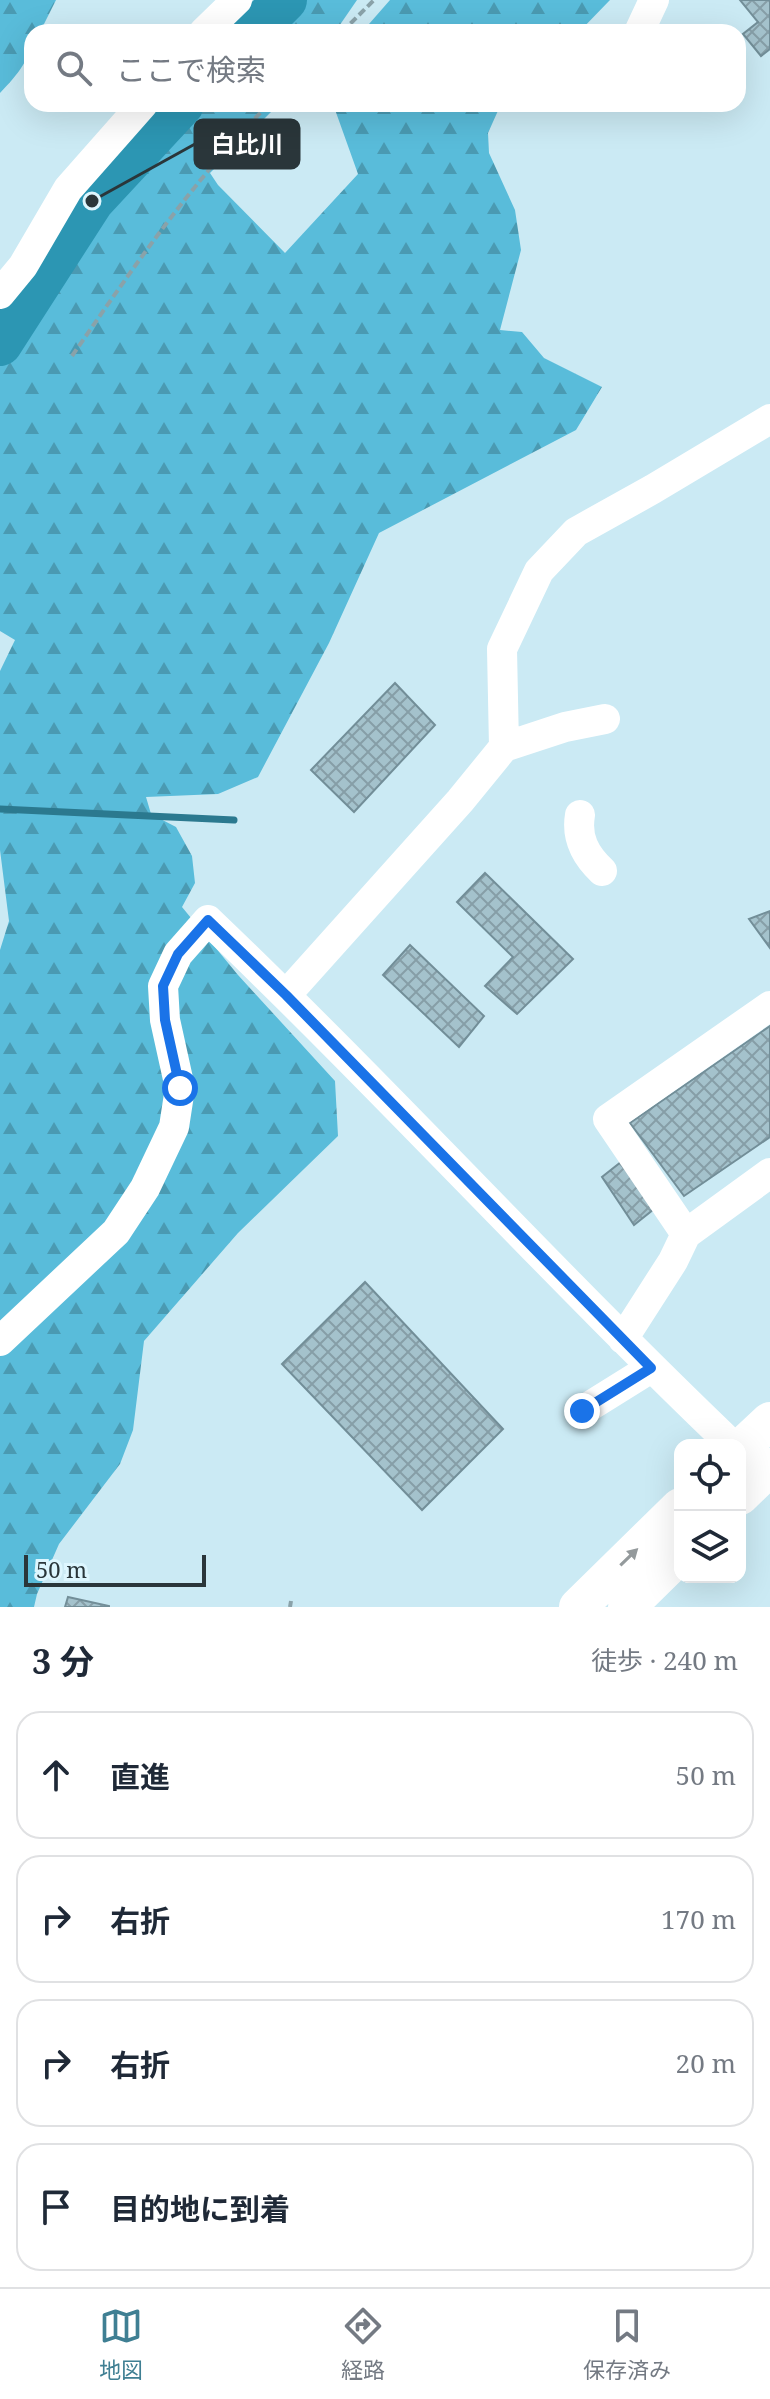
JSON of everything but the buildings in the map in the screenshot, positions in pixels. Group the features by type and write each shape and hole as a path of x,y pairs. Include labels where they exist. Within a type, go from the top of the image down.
{"main road":[{"path":"750,1468 770,1421"},
{"path":"578,1607 676,1511"},
{"path":"627,1607 674,1561"}],"street":[{"path":"212,24 237,0"},
{"path":"643,24 654,0"},
{"path":"0,294 23,266 68,189 136,112"},
{"path":"504,747 502,649 539,571 576,532 770,419"},
{"path":"286,995 460,801 504,747 565,727 605,719"},
{"path":"580,815 577,830 584,848 602,871"},
{"path":"0,1341 116,1232 145,1188 174,1127 180,1088 165,1020 163,986 178,954 208,920 286,995 651,1368 726,1439"},
{"path":"686,1234 608,1119 770,1006"},
{"path":"623,1339 673,1261 686,1234 770,1173"},
{"path":"582,1411 651,1368"}],"path":[{"path":"350,24 374,0"},
{"path":"72,356 161,227 235,138 261,112"}],"green space":[{"path":"0,0 56,0 44,24 24,24 24,64 0,93"},
{"path":"270,0 357,0 340,24 245,24"},
{"path":"390,0 610,0 587,24 369,24"},
{"path":"160,112 271,112 210,173 285,253 358,174 336,112 497,112 488,133 489,153 515,210 521,250 500,330 522,332 544,358 602,387 576,430 379,533 329,643 258,777 218,794 146,797 151,814 176,827 192,856 195,883 182,907 238,975 335,1081 338,1136 238,1233 144,1341 133,1430 120,1464 59,1544 34,1607 0,1607 0,950 9,921 0,850 0,671 15,640 0,631 0,318 102,174"}],"waterway":[{"path":"261,24 285,0"},
{"path":"0,344 92,201 175,112"},
{"path":"0,809 234,820"}],"place":[{"name":"白比川","path":"92,201"}],"route":[{"path":"180,1088 165,1020 163,986 178,954 208,920 286,995 651,1368 582,1411"}]}
